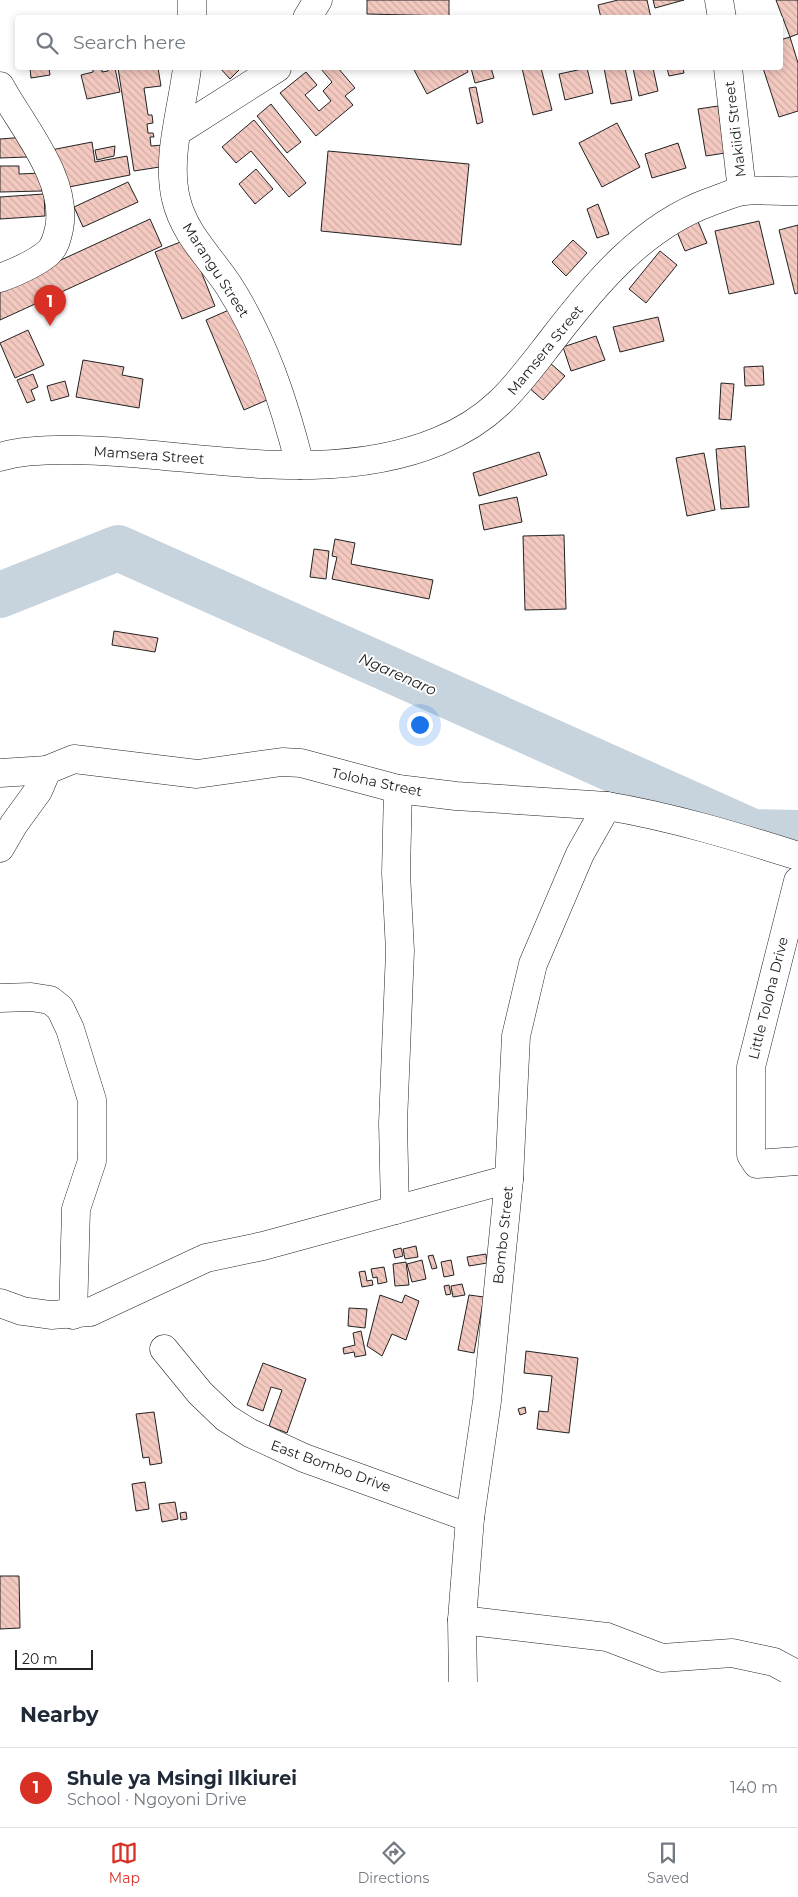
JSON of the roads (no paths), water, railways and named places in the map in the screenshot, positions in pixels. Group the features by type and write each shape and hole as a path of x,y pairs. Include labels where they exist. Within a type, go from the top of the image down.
{"street":[{"path":"192,0 192,15"},
{"path":"309,15 318,0"},
{"path":"719,0 722,15"},
{"name":"Marangu Street","path":"187,70 178,131 172,152 172,174 178,207 186,228 229,286 259,340 279,391 300,465"},
{"path":"178,131 274,70"},
{"name":"Makiidi Street","path":"728,70 742,191"},
{"path":"0,86 48,166 59,200 61,221 57,241 49,253 0,278"},
{"name":"Mamsera Street","path":"0,457 60,450 96,450 300,465 339,464 411,452 462,430 502,402 524,379 582,302 613,268 666,222 696,207 742,191 798,191"},
{"name":"Toloha Street","path":"47,770 74,758 197,774 282,762 300,763 398,789 456,796 607,806 700,825 798,856"},
{"path":"0,773 47,770 38,792 14,824 0,848"},
{"path":"395,1210 393,1123 400,951 396,872 398,789"},
{"name":"Bombo Street","path":"463,1682 462,1620 470,1518 487,1401 509,1179 516,1036 522,1000 533,964 580,854 607,806"},
{"name":"Little Toloha Drive","path":"798,881 751,1066 752,1156 757,1164 798,1161"},
{"path":"0,998 31,997 50,1000 60,1008 70,1029 92,1100 92,1161 76,1208 73,1315"},
{"path":"0,1303 22,1311 51,1315 73,1315 90,1312 206,1258 263,1246 509,1179"},
{"name":"East Bombo Drive","path":"164,1349 200,1393 226,1418 250,1433 304,1458 470,1518"},
{"path":"462,1620 607,1637 662,1658 732,1653 774,1662 798,1675"}],"waterway":[{"name":"Ngarenaro","path":"0,595 118,548 753,832 798,833"}],"place":[{"name":"Shule ya Msingi Ilkiurei","path":"50,326"}]}
